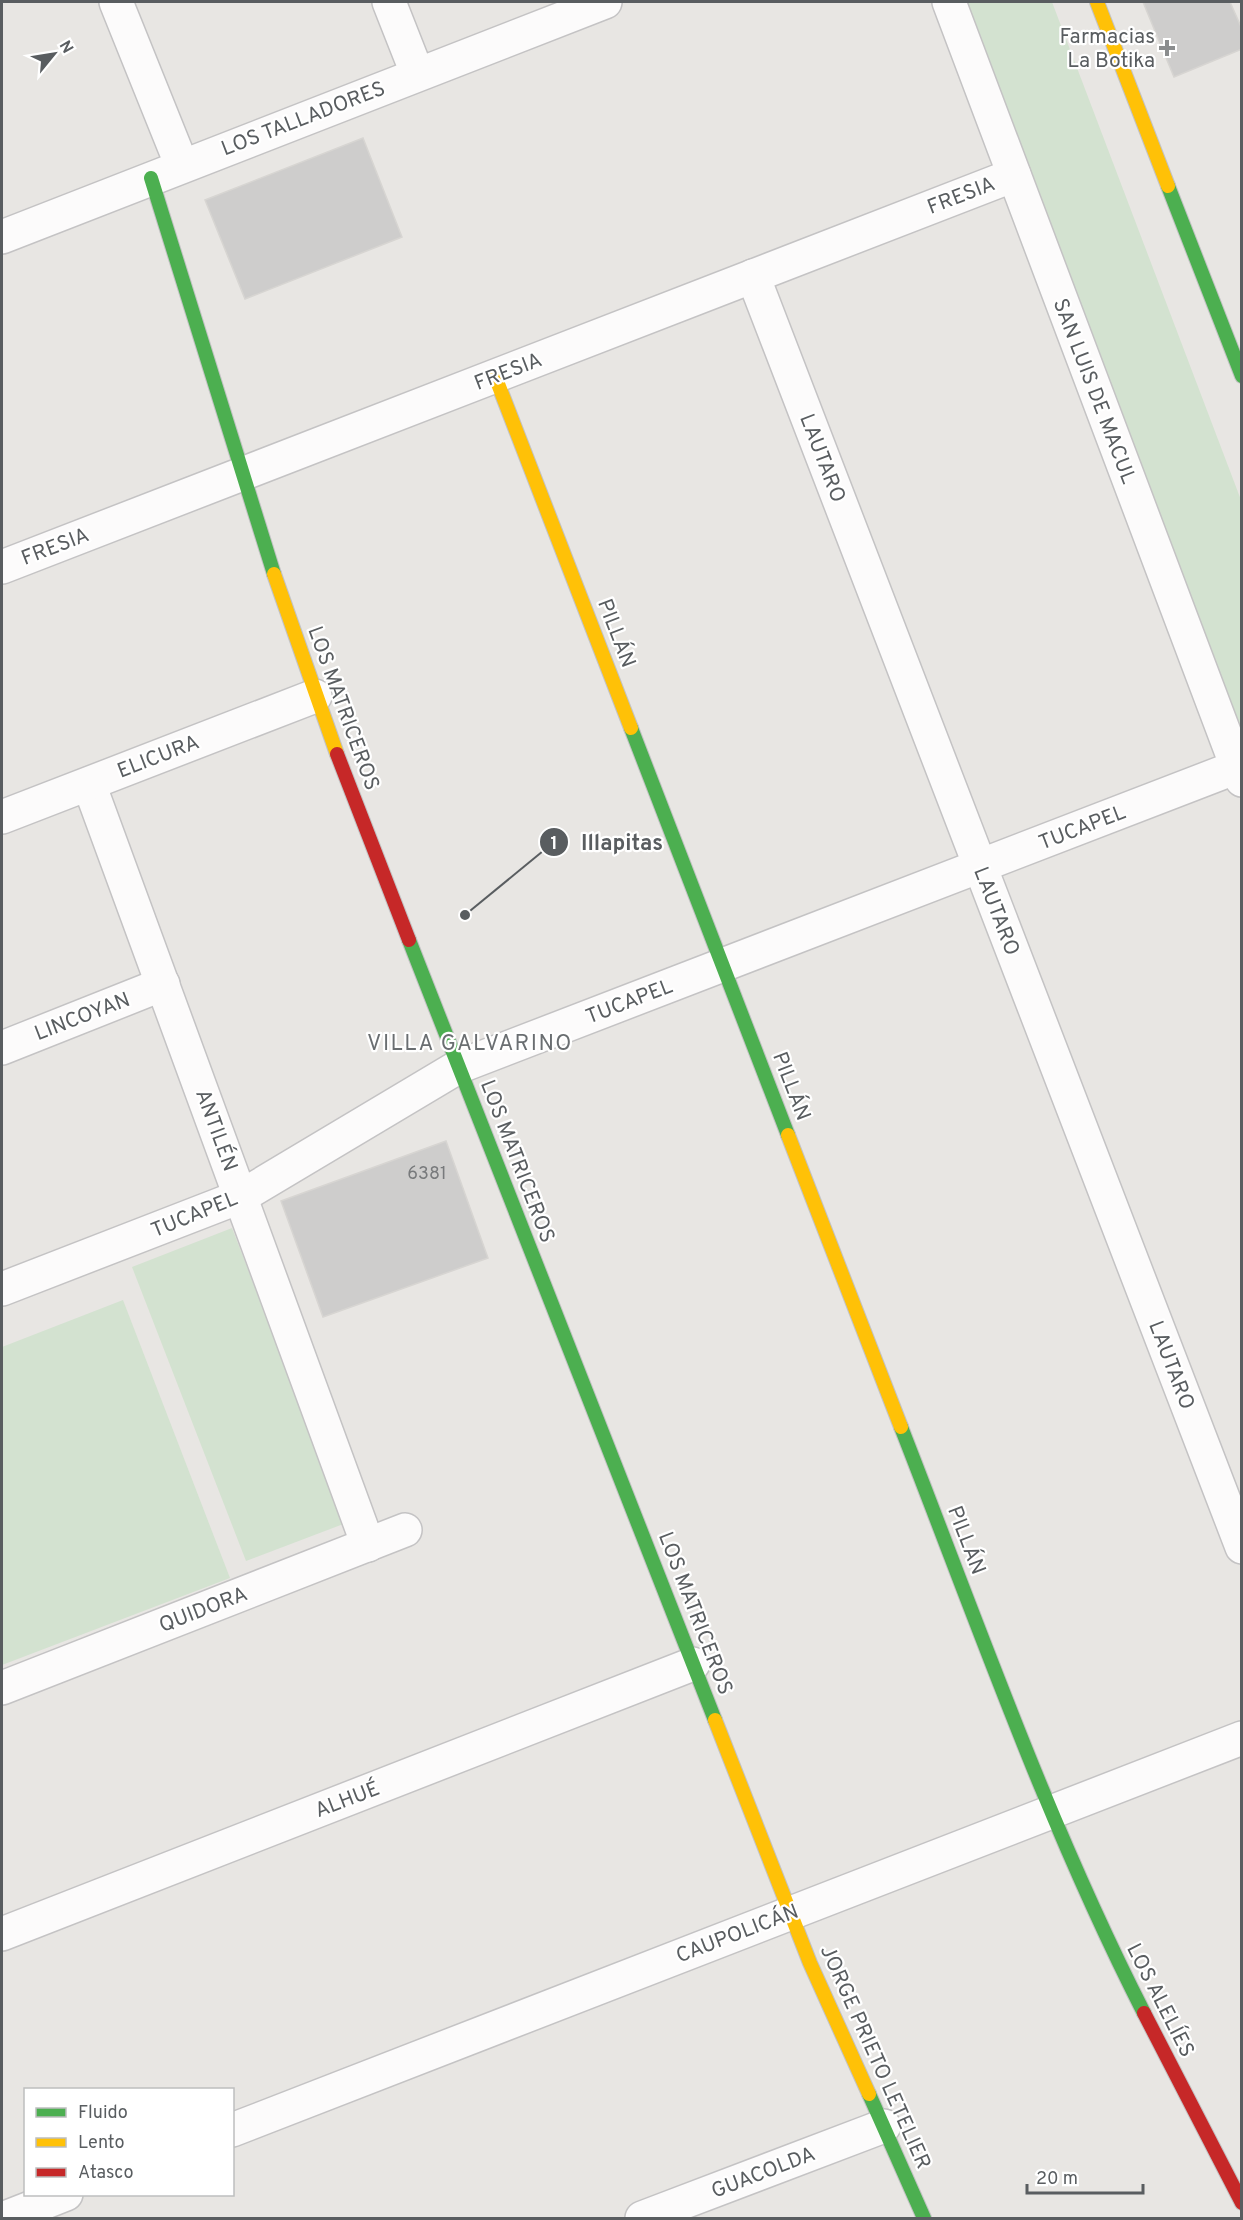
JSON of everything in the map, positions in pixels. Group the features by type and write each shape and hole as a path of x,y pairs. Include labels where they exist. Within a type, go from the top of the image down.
{"street":[{"path":"116,2 182,166"},
{"path":"389,2 417,73"},
{"name":"LOS TALLADORES","path":"2,237 417,73 605,2"},
{"name":"SAN LUIS DE MACUL","path":"949,2 1240,771"},
{"path":"1097,2 1242,376"},
{"name":"FRESIA","path":"2,567 1014,175"},
{"name":"LOS MATRICEROS","path":"151,178 241,474 315,696 790,1912"},
{"name":"LAUTARO","path":"753,276 1242,1547"},
{"name":"PILLÁN","path":"495,376 1050,1812"},
{"name":"ELICURA","path":"2,817 315,696"},
{"name":"TUCAPEL","path":"2,1289 242,1196 458,1067 980,866 1240,771"},
{"name":"ANTILÉN","path":"89,783 368,1545"},
{"name":"LINCOYAN","path":"2,1048 163,984"},
{"name":"QUIDORA","path":"2,1688 405,1530"},
{"name":"ALHUÉ","path":"2,1934 693,1664"},
{"name":"CAUPOLICÁN","path":"234,2129 1242,1738"},
{"name":"LOS ALELÍES","path":"1050,1812 1114,1956 1242,2203"},
{"name":"JORGE PRIETO LETELIER","path":"790,1912 835,2020 924,2218"},
{"name":"GUACOLDA","path":"642,2218 884,2126"},
{"path":"5,2218 61,2196"}],"green space":[{"path":"965,2 1052,2 1241,500 1241,734"},
{"path":"232,1228 346,1523 246,1561 132,1267"},
{"path":"123,1300 230,1578 2,1665 2,1347"}],"building":[{"path":"1143,2 1230,2 1242,29 1242,49 1174,77"},
{"path":"363,138 402,237 245,299 205,200"},
{"path":"446,1141 488,1258 323,1317 281,1201"}],"traffic: fast":[{"path":"151,178 274,574"},
{"path":"1168,186 1242,376"},
{"path":"631,728 788,1135"},
{"path":"409,940 715,1720"},
{"path":"901,1427 1045,1797 1076,1870 1144,2013"},
{"path":"869,2094 924,2218"}],"traffic: slow":[{"path":"1097,2 1168,186"},
{"path":"495,376 631,728"},
{"path":"274,574 337,754"},
{"path":"788,1135 901,1427"},
{"path":"715,1720 810,1963 869,2094"}],"traffic: jam":[{"path":"337,754 409,940"},
{"path":"1144,2013 1242,2203"}],"place":[{"name":"Farmacias La Botika","path":"1167,48"},
{"name":"Illapitas","path":"465,915"}],"district":[{"name":"VILLA GALVARINO","path":"470,1042"}]}
